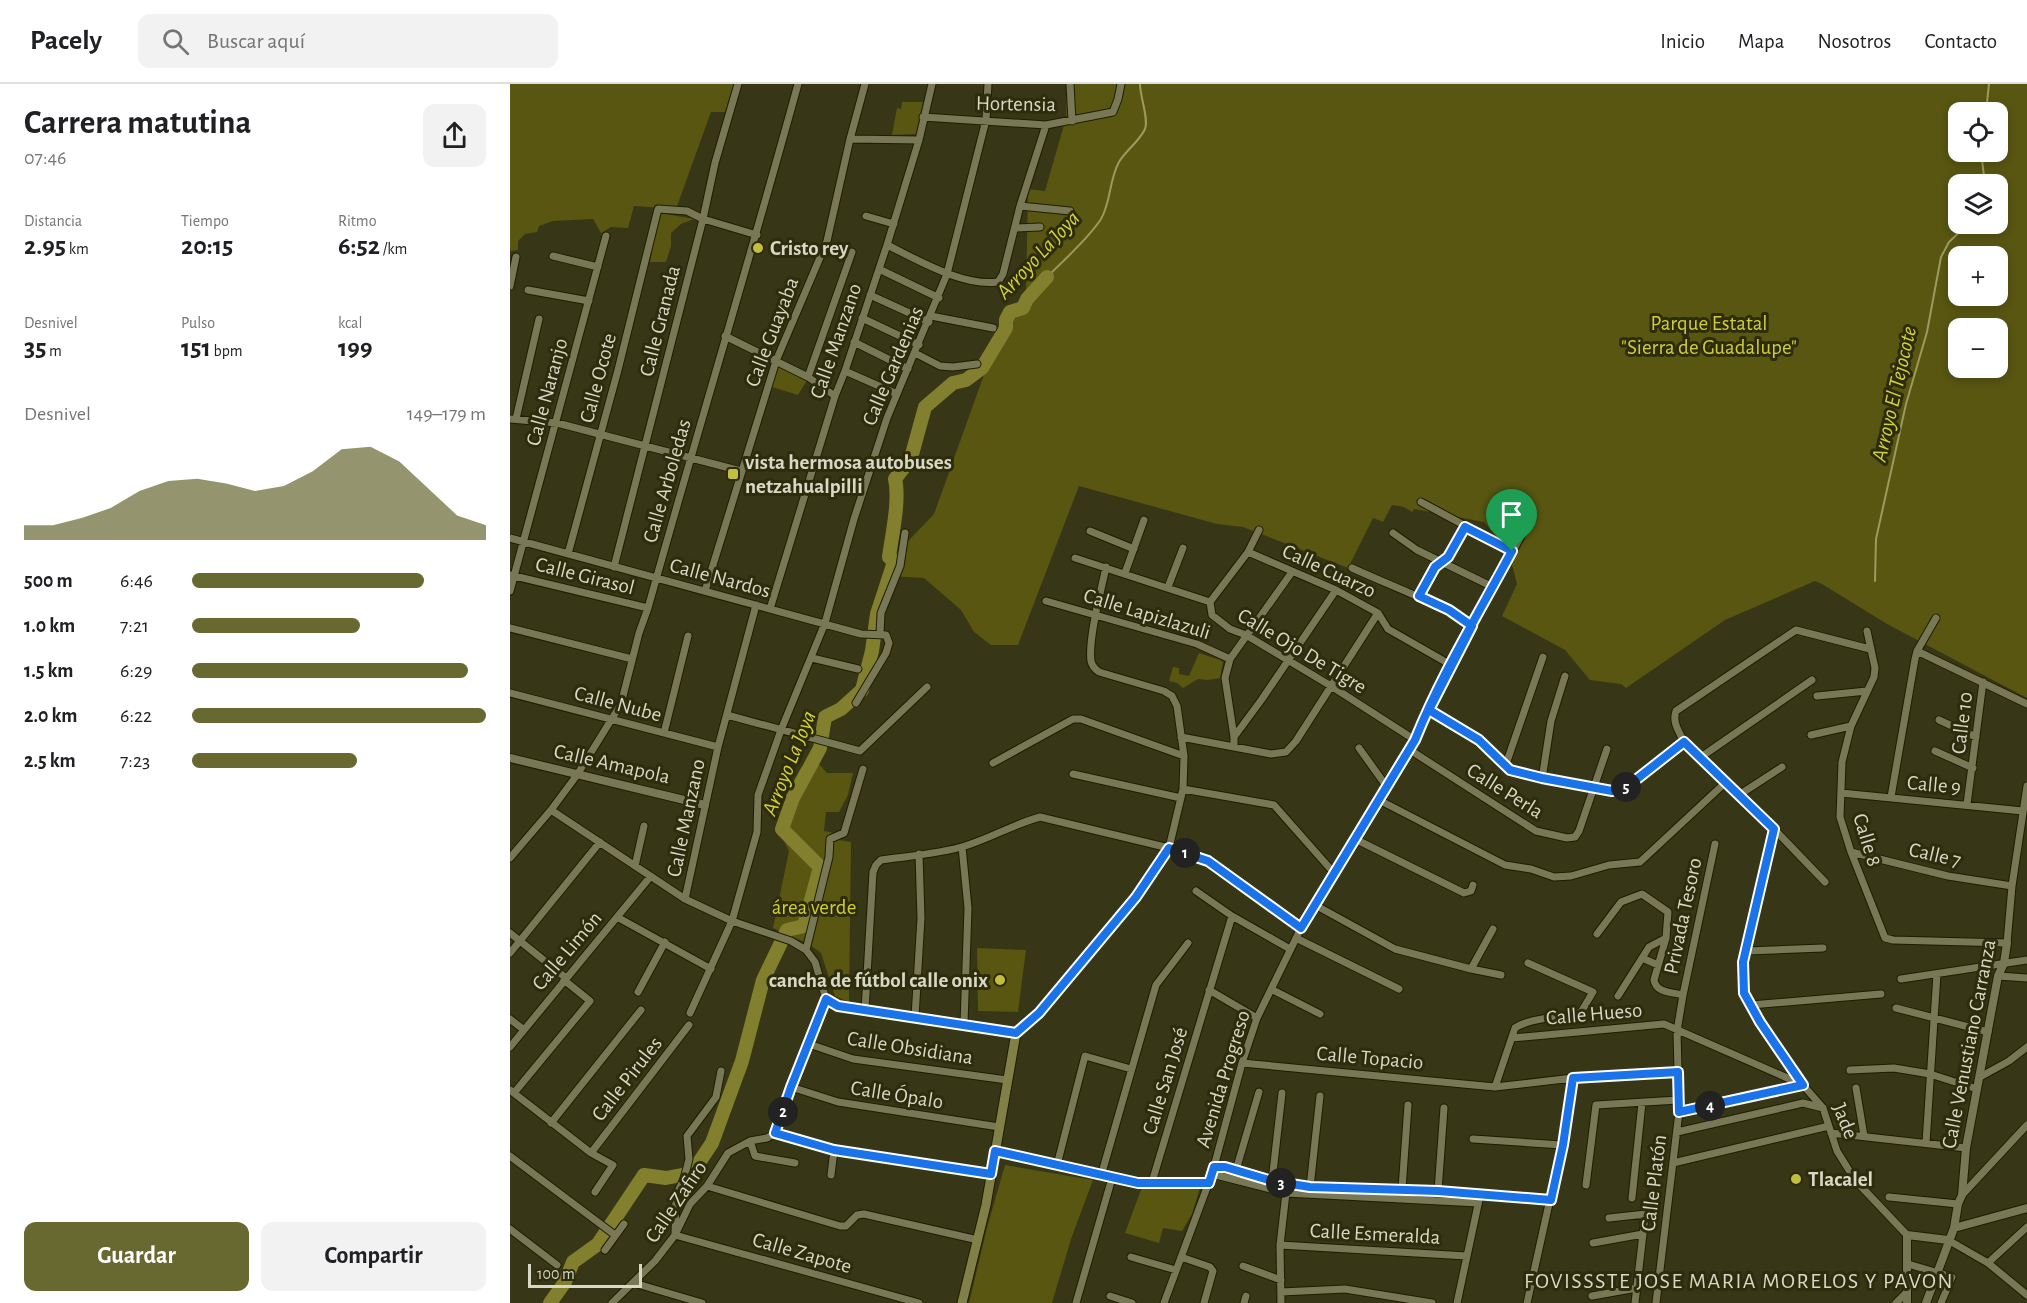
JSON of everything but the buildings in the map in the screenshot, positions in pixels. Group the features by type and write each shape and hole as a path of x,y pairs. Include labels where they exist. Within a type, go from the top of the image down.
{"main road":[{"path":"962,1303 978,1240 1016,1033"}],"street":[{"name":"Calle Granada","path":"614,567 703,219 715,163 738,84"},
{"name":"Calle Arboledas","path":"510,858 577,775 621,704 690,457 757,235 798,84"},
{"name":"Calle Guayaba","path":"705,591 776,361 827,241 865,84"},
{"name":"Calle Manzano","path":"770,609 834,396 845,371 894,224 919,140 932,84"},
{"name":"Calle Gardenias","path":"732,921 757,832 758,795 781,730 825,623 854,519 887,418 939,298 947,274 986,120 988,84"},
{"path":"1070,84 1072,120"},
{"name":"Hortensia","path":"923,117 1046,124 1072,120 1113,112 1121,84"},
{"path":"887,245 947,274 990,283 998,282 1003,274 1020,206 1046,124"},
{"path":"850,139 919,140"},
{"path":"1020,206 1070,211"},
{"name":"Calle Ocote","path":"568,554 658,209 687,211 703,219"},
{"path":"866,216 894,224"},
{"path":"703,219 757,235"},
{"path":"1015,228 1040,227"},
{"name":"Calle Naranjo","path":"510,591 512,575 557,423 606,236"},
{"path":"808,377 852,252"},
{"path":"553,256 598,267"},
{"path":"510,286 516,257"},
{"path":"879,269 939,298"},
{"path":"528,290 589,301"},
{"path":"870,295 930,319 993,328"},
{"path":"862,318 917,349 940,366 977,364"},
{"path":"539,319 513,419 557,423 741,471"},
{"path":"726,336 808,377 834,396"},
{"path":"854,342 908,369"},
{"path":"845,371 897,394"},
{"path":"1421,502 1512,551"},
{"path":"1125,573 1144,520"},
{"path":"1419,596 1435,567 1448,557 1465,527"},
{"name":"Avenida Progreso","path":"1164,1303 1213,1171 1242,1063 1257,1018 1301,928 1410,750 1451,665 1526,527"},
{"path":"1210,602 1248,552 1259,530"},
{"path":"1090,531 1134,549"},
{"path":"856,703 886,653 889,643 886,635 878,634 881,612 900,566 904,533"},
{"path":"1393,533 1418,550 1493,587"},
{"name":"Calle Nardos","path":"510,538 861,634 878,634"},
{"path":"1168,586 1183,548"},
{"name":"Calle Cuarzo","path":"1248,552 1336,590 1378,613 1388,629 1451,665"},
{"name":"Calle Ojo De Tigre","path":"1075,558 1168,586 1210,602 1212,615 1230,629 1246,635 1415,740"},
{"path":"826,999 838,1006 1016,1033 1039,1013 1136,897 1169,848 1183,789 1184,756 1177,706 1172,696 1164,690 1099,672 1091,662 1096,615 1106,567"},
{"path":"1352,568 1449,610 1472,626"},
{"path":"1230,659 1292,572"},
{"name":"Calle Girasol","path":"512,575 648,608"},
{"path":"1234,737 1336,590"},
{"name":"Calle Lapizlazuli","path":"1046,601 1197,645 1230,659 1225,678 1234,747"},
{"name":"Calle Manzano","path":"685,899 718,747 756,605"},
{"path":"1181,737 1271,754 1286,752 1296,741 1378,613"},
{"path":"1891,797 1917,651 1936,618"},
{"path":"510,628 632,659"},
{"path":"1825,882 1684,742 1675,723 1676,711 1796,630 1870,649"},
{"name":"Calle 8","path":"1867,631 1875,668 1874,677 1851,726 1842,762 1840,817 1851,852 1885,938 2007,943"},
{"path":"664,733 688,636"},
{"path":"1917,651 2027,704"},
{"path":"1505,766 1543,657"},
{"path":"812,658 858,669"},
{"path":"1542,778 1551,721 1565,676"},
{"path":"1701,757 1812,680"},
{"name":"Calle 10","path":"1967,804 1983,682"},
{"path":"727,716 860,751 927,687"},
{"path":"1817,696 1867,691"},
{"name":"Calle Nube","path":"510,693 718,747"},
{"path":"1429,710 1479,740 1510,770 1595,789 1612,791 1628,786 1684,742"},
{"path":"993,763 1073,719 1184,756"},
{"path":"1939,720 1976,737"},
{"path":"1811,735 1851,726"},
{"path":"1359,748 1387,787"},
{"name":"Calle Perla","path":"1410,750 1536,831 1567,838 1575,837 1579,831 1607,749"},
{"path":"1935,751 1973,768"},
{"name":"Calle Amapola","path":"510,758 705,805"},
{"path":"1739,795 1782,767"},
{"path":"806,950 829,857 830,839 844,833 863,769"},
{"path":"1073,774 1181,798"},
{"path":"1379,800 1505,865 1531,869 1554,877 1583,873 1609,865 1640,862 1726,782"},
{"name":"Calle Venustiano Carranza","path":"1926,1303 1936,1271 1954,1228 1962,1195 1966,1148 1998,976 2004,963 2012,886 2027,786"},
{"path":"1183,789 1274,805 1334,873"},
{"name":"Calle 9","path":"1841,793 2023,811"},
{"path":"551,810 685,899 732,921 791,941 806,950 815,962 826,999 775,1133 834,1150 991,1174"},
{"path":"865,1010 873,872 876,865 881,860 962,847 994,836 1021,822 1040,817 1169,848 1208,861 1301,928"},
{"path":"635,866 644,826"},
{"name":"Jade","path":"1774,829 1743,962 1744,993 1760,1022 1803,1085 1823,1108 1837,1151 1855,1180 1907,1235"},
{"path":"1355,839 1464,893 1471,891 1473,885"},
{"path":"510,952 600,842"},
{"name":"Privada Tesoro","path":"1677,1031 1715,844"},
{"path":"962,847 968,908 964,1024"},
{"name":"Calle 7","path":"1851,852 1948,876 2012,886"},
{"path":"915,1017 921,918 919,854"},
{"name":"Calle Limón","path":"510,1047 650,877"},
{"path":"1196,891 1232,916 1290,949"},
{"name":"Privada Tesoro","path":"1597,934 1621,902 1642,894 1668,912 1666,938 1654,980 1655,986 1659,990 1683,995"},
{"path":"1315,905 1395,949 1501,975"},
{"name":"Calle San José","path":"1152,1182 1232,916"},
{"path":"617,917 711,969"},
{"path":"690,1013 732,921"},
{"path":"1471,969 1493,929"},
{"path":"510,933 590,1001 512,1092 591,1153 613,1166 595,1192"},
{"path":"1296,938 1399,989"},
{"path":"1618,996 1649,947 1666,938"},
{"path":"638,992 665,942"},
{"path":"1101,1176 1155,985 1188,943"},
{"path":"1746,951 1823,948"},
{"path":"1642,958 1659,965"},
{"path":"1901,979 2027,960"},
{"path":"1495,1087 1515,1028 1581,1012 1593,992 1528,963"},
{"path":"1926,1143 1937,974"},
{"path":"1998,976 2027,978"},
{"path":"1271,989 1320,1014"},
{"path":"1209,990 1257,1018"},
{"path":"1751,1005 1881,994"},
{"path":"1896,1008 1988,1032"},
{"path":"551,1123 641,1010"},
{"path":"510,1019 524,1030"},
{"name":"Calle Hueso","path":"1512,1038 1664,1024 1803,1085"},
{"name":"Calle Pirules","path":"591,1153 689,1025"},
{"name":"Calle Platón","path":"1656,1303 1679,1112 1677,1031"},
{"name":"Calle Obsidiana","path":"809,1044 853,1059 1007,1080"},
{"path":"1980,1077 2009,1061 2027,1047"},
{"path":"1057,1165 1085,1056 1131,1069"},
{"name":"Calle Topacio","path":"1242,1063 1495,1087 1573,1078 1678,1072"},
{"path":"1850,1070 1894,1068 1930,1074 1977,1089"},
{"path":"675,1235 676,1195 684,1179 689,1159 687,1136 716,1097 721,1071"},
{"path":"1527,1303 1563,1145 1573,1078"},
{"path":"1679,1112 1803,1085"},
{"name":"Calle Ópalo","path":"791,1087 838,1102 999,1127"},
{"path":"1856,1088 1864,1136"},
{"path":"1236,1170 1259,1092"},
{"path":"1272,1181 1282,1093"},
{"path":"1310,1187 1320,1096"},
{"path":"1586,1185 1596,1105 1678,1100"},
{"path":"1632,1198 1642,1103"},
{"path":"1677,1132 1803,1103 1823,1108"},
{"path":"1402,1189 1408,1105"},
{"path":"1438,1191 1444,1108"},
{"path":"1962,1195 2027,1125"},
{"path":"1673,1163 1830,1129 1864,1136 1966,1148"},
{"name":"Calle Zafiro","path":"612,1303 655,1261 675,1235 690,1204 707,1186 728,1153 750,1141 767,1138 775,1133"},
{"path":"1473,1139 1563,1145"},
{"path":"750,1141 755,1156 795,1162"},
{"path":"831,1175 834,1150"},
{"path":"995,1151 1138,1183 1209,1183"},
{"path":"510,1156 615,1235"},
{"path":"1213,1171 1236,1170 1272,1181 1310,1187 1402,1189 1551,1200"},
{"path":"1213,1171 1286,1193 1478,1203"},
{"path":"1076,1303 1112,1178"},
{"path":"707,1186 840,1226 846,1226 857,1215 864,1214 978,1240"},
{"path":"1281,1303 1280,1245 1286,1193"},
{"path":"1457,1303 1480,1194"},
{"path":"1889,1197 1958,1204"},
{"path":"1954,1228 2027,1208"},
{"path":"1609,1218 1646,1211 1635,1303"},
{"path":"604,1250 624,1224"},
{"path":"1988,1263 2027,1227"},
{"path":"510,1229 556,1265"},
{"path":"1593,1243 1643,1234"},
{"name":"Calle Zapote","path":"675,1235 919,1303"},
{"path":"1907,1303 1907,1235 1948,1240 1988,1263 2027,1295"},
{"name":"Calle Esmeralda","path":"1280,1245 1467,1256"},
{"path":"1131,1257 1176,1270"},
{"path":"1181,1257 1210,1267 1213,1271 1204,1303"},
{"path":"1908,1264 1950,1275 1952,1279 1941,1303"},
{"path":"1243,1266 1281,1280"},
{"path":"633,1283 702,1303"},
{"path":"1592,1296 1637,1288"},
{"path":"1281,1292 1345,1289 1432,1303"},
{"path":"1896,1303 1907,1292"},
{"path":"1110,1296 1132,1303"}],"green space":[{"path":"510,84 734,84 725,112 711,112 676,209 634,206 628,228 611,227 601,233 593,219 553,221 539,226 537,232 525,234 518,241 518,250 510,251"},
{"name":"Parque Estatal \"Sierra de Guadalupe\"","path":"1067,84 2027,84 2027,698 1887,624 1815,581 1725,620 1626,688 1621,684 1590,680 1565,650 1502,616 1517,584 1509,553 1484,522 1414,509 1412,512 1404,507 1392,505 1383,522 1373,518 1348,568 1243,527 1217,524 1079,486 1018,645 991,645 974,632 961,610 924,578 889,576 891,559 934,514 985,372 1026,293 1028,189 1045,191 1066,118"},
{"path":"902,102 923,102 916,134 892,135 897,108 901,109"},
{"path":"660,213 694,219 681,224 671,233 671,246 666,262 650,262"},
{"path":"778,365 808,379 798,395 772,387"},
{"path":"1199,653 1223,662 1220,678 1198,679 1183,688 1169,681 1173,667 1179,668 1179,674 1189,676"},
{"name":"área verde","path":"812,756 827,773 853,773 848,795 839,812 826,812 824,831 839,834 838,840 851,842 849,1002 835,996 821,953 809,944 773,928 789,851 781,839 786,795 800,769"},
{"path":"977,948 1026,950 1018,1012 978,1011"},
{"path":"1005,1165 1093,1180 1071,1239 1052,1303 969,1303"},
{"path":"1142,1187 1200,1188 1192,1214 1182,1231 1163,1228 1159,1243 1125,1233"}],"waterway":[{"name":"Arroyo La Joya","path":"1047,277 1096,227 1107,205 1113,176 1119,162 1145,129 1146,120 1140,84"},
{"name":"Arroyo El Tejocote","path":"1987,102 1989,84"},
{"name":"Arroyo El Tejocote","path":"1982,162 1984,174"},
{"name":"Arroyo El Tejocote","path":"1875,581 1876,539 1906,404 1927,332 1941,257 1949,242 1957,234"},
{"name":"Arroyo La Joya","path":"550,1303 565,1282 573,1262 598,1244 644,1175 666,1178 692,1173 712,1143 742,1061 763,980 787,930 804,926 820,867 782,829 793,798 820,748 825,717 841,709 862,690 872,651 877,614 894,562 889,557 896,507 895,479 911,458 925,407 953,383 966,380 982,368 1006,328 1006,320 1010,312 1023,308 1027,299 1047,277"}],"place":[{"name":"Cristo rey","path":"758,248"},
{"name":"vista hermosa autobuses netzahualpilli","path":"733,474"},
{"name":"cancha de fútbol calle onix","path":"1000,980"},
{"name":"Tlacalel","path":"1796,1179"}],"district":[{"name":"FOVISSSTE JOSE MARIA MORELOS Y PAVON","path":"1739,1281"}],"route":[{"path":"1512,551 1465,527 1448,557 1435,567 1419,596 1449,610 1472,626 1429,710 1479,740 1510,770 1595,789 1612,791 1628,786 1684,742 1774,829 1743,962 1744,993 1760,1022 1803,1085 1679,1112 1678,1072 1573,1078 1563,1145 1551,1200 1438,1191 1310,1187 1272,1181 1225,1167 1214,1167 1209,1183 1138,1183 995,1151 991,1174 834,1150 775,1133 826,999 838,1006 1016,1033 1039,1013 1136,897 1169,848 1208,861 1301,928 1415,740 1421,725 1451,665 1472,626 1512,551"}]}
